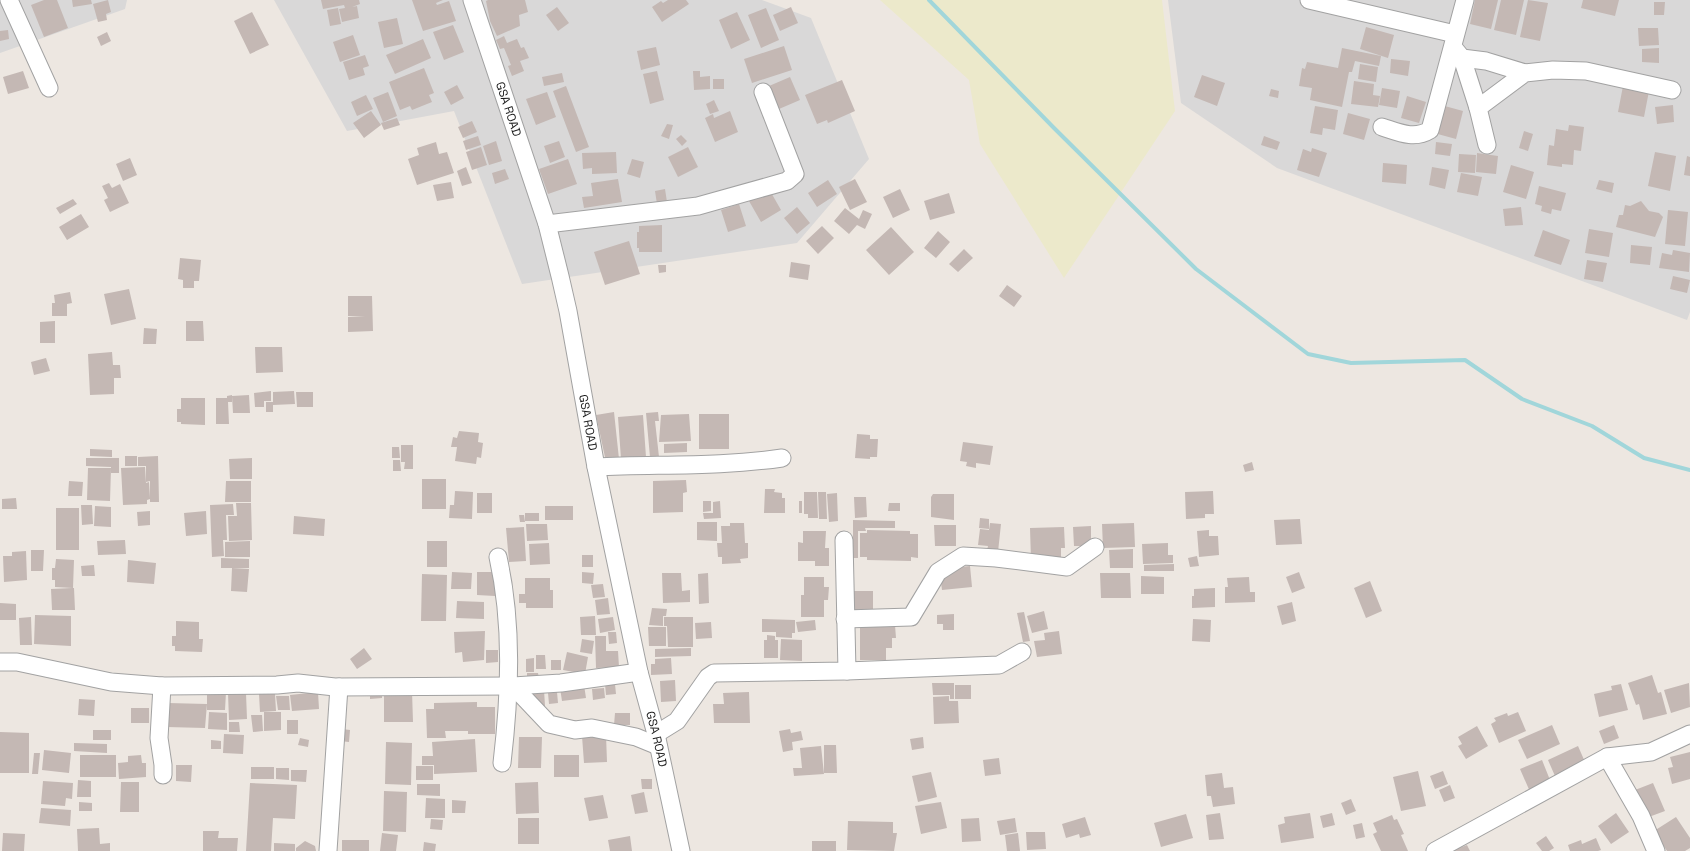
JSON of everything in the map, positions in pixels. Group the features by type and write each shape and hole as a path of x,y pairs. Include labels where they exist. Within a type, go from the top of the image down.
{"street":[{"path":"9,0 50,88"},
{"name":"GSA ROAD","path":"472,0 481,23 546,224 568,311 596,467 638,672 657,740 681,851"},
{"path":"1308,0 1457,46 1486,61 1525,73 1553,70 1586,72 1672,90"},
{"path":"1382,127 1408,135 1423,134 1430,130 1457,46 1465,0"},
{"path":"1457,46 1478,108 1487,145"},
{"path":"1478,108 1525,73"},
{"path":"546,224 698,206 787,181 795,174 763,92"},
{"path":"596,467 741,464 782,458"},
{"path":"844,540 847,671"},
{"path":"845,619 911,618 938,572 963,556 996,558 1067,567 1095,546"},
{"path":"498,557 505,586 511,686 502,763"},
{"path":"511,686 549,724 575,730 592,728 657,740 677,721 708,677 714,673 847,671 999,665 1022,652"},
{"path":"4,663 111,682 162,686 277,685 298,683 339,687 511,686 561,683 638,672"},
{"path":"162,686 159,738 163,775"},
{"path":"328,851 339,687"},
{"path":"1434,851 1607,757 1651,752 1690,734"},
{"path":"1607,757 1641,816 1656,851"}],"shaded area":[{"path":"0,0 127,0 125,9 0,53"},
{"path":"274,0 762,0 811,18 869,159 797,243 522,284 454,111 347,131"},
{"path":"880,0 1162,0 1175,111 1064,278 980,144 969,80"},
{"path":"1168,0 1690,0 1690,312 1687,320 1277,168 1181,103"}],"building":[{"path":"44,0 57,0 68,28 44,37 31,5"},
{"path":"72,0 91,0 92,4 73,7"},
{"path":"108,0 111,12 106,14 107,20 98,22 93,4"},
{"path":"321,0 359,0 360,4 352,7 357,6 359,18 342,22 339,9 345,8 344,5 323,9"},
{"path":"412,0 443,0 436,3 437,5 449,1 456,21 423,31"},
{"path":"525,0 528,12 519,15 520,26 497,36 490,21 486,1"},
{"path":"668,0 686,0 689,4 662,22 652,7 661,1 663,3"},
{"path":"1475,0 1498,0 1491,29 1470,24"},
{"path":"1501,0 1524,0 1516,35 1494,30"},
{"path":"1528,0 1548,3 1540,41 1520,37"},
{"path":"1583,0 1619,0 1615,16 1581,8"},
{"path":"1654,2 1665,2 1664,15 1654,15"},
{"path":"557,7 569,23 558,31 546,15"},
{"path":"791,7 798,23 780,31 773,15"},
{"path":"338,8 341,24 330,26 327,10"},
{"path":"766,8 779,40 761,48 748,15"},
{"path":"252,12 269,45 250,54 234,21"},
{"path":"737,12 750,40 731,49 719,20"},
{"path":"397,18 403,44 384,48 378,22"},
{"path":"453,25 464,52 444,60 433,32"},
{"path":"1366,27 1394,35 1388,58 1360,49"},
{"path":"1638,28 1658,28 1659,45 1639,46"},
{"path":"8,30 9,39 0,41 0,31"},
{"path":"107,32 111,41 101,46 97,37"},
{"path":"353,35 360,55 340,62 333,42"},
{"path":"504,36 507,43 517,39 521,48 524,47 529,58 520,61 524,71 512,76 508,66 511,65 504,48 500,49 496,40"},
{"path":"423,39 431,58 395,74 386,55"},
{"path":"784,46 792,70 752,83 744,59"},
{"path":"656,47 660,65 641,70 637,51"},
{"path":"1342,48 1381,56 1379,66 1355,61 1352,72 1349,72 1342,107 1310,100 1312,88 1299,86 1302,68 1305,69 1307,62 1338,68"},
{"path":"1659,48 1659,63 1642,62 1642,49"},
{"path":"365,55 369,66 363,68 365,75 349,80 343,62"},
{"path":"1391,59 1410,61 1408,76 1390,73"},
{"path":"1360,64 1378,67 1376,82 1358,79"},
{"path":"424,68 434,93 429,95 432,102 412,110 410,106 400,110 389,82"},
{"path":"23,71 29,88 8,94 3,77"},
{"path":"657,71 664,100 650,104 643,74"},
{"path":"693,71 700,71 700,77 710,76 710,89 694,90"},
{"path":"562,73 564,82 544,86 542,77"},
{"path":"1202,75 1225,83 1217,106 1194,97"},
{"path":"790,77 800,100 779,109 769,86"},
{"path":"713,79 724,79 724,89 713,89"},
{"path":"842,80 855,111 828,123 827,120 817,124 805,95"},
{"path":"1354,81 1374,84 1373,95 1380,96 1378,107 1351,104"},
{"path":"457,85 464,98 451,105 444,92"},
{"path":"566,86 589,147 576,152 553,91"},
{"path":"1623,86 1649,91 1644,117 1618,112"},
{"path":"1382,88 1400,91 1397,108 1379,105"},
{"path":"1271,89 1279,91 1278,98 1269,96"},
{"path":"388,92 397,116 383,122 373,98"},
{"path":"547,92 556,117 536,125 526,99"},
{"path":"366,95 373,109 357,116 351,102"},
{"path":"1407,96 1426,102 1419,123 1401,118"},
{"path":"714,100 719,111 710,114 706,104"},
{"path":"1441,105 1463,111 1456,139 1434,133"},
{"path":"1673,105 1674,122 1657,124 1655,107"},
{"path":"1315,106 1338,110 1335,130 1323,128 1322,135 1310,133"},
{"path":"371,111 381,125 364,138 353,123"},
{"path":"730,111 738,132 715,142 705,118 713,114 714,118"},
{"path":"1348,113 1370,119 1364,140 1343,134"},
{"path":"397,118 400,125 384,130 381,123"},
{"path":"472,121 477,132 463,138 458,127"},
{"path":"667,124 673,125 669,139 661,136"},
{"path":"1569,125 1584,127 1581,151 1574,150 1573,165 1562,164 1562,167 1547,165 1549,145 1554,146 1556,129 1568,131"},
{"path":"1524,131 1533,134 1528,151 1519,148"},
{"path":"681,135 687,141 682,146 676,139"},
{"path":"478,136 481,145 466,150 463,141"},
{"path":"1264,136 1280,142 1277,150 1261,145"},
{"path":"496,141 502,161 489,165 483,146"},
{"path":"559,141 565,157 550,163 544,146"},
{"path":"436,142 439,154 447,152 454,173 417,185 408,159 419,155 417,148"},
{"path":"1436,142 1452,144 1450,156 1435,154"},
{"path":"481,147 487,165 472,170 466,152"},
{"path":"688,147 698,167 678,177 668,157"},
{"path":"1312,148 1327,153 1319,177 1297,170 1303,149 1311,152"},
{"path":"616,152 617,173 592,174 592,168 583,169 582,153"},
{"path":"1655,152 1676,156 1670,191 1648,186"},
{"path":"1477,153 1498,156 1496,174 1476,172"},
{"path":"1459,154 1476,155 1475,173 1458,172"},
{"path":"1687,156 1690,157 1690,176 1684,175"},
{"path":"130,158 137,175 123,181 116,164"},
{"path":"568,159 577,184 548,194 539,169"},
{"path":"632,159 644,162 640,178 627,174"},
{"path":"1383,163 1407,165 1406,184 1382,182"},
{"path":"1511,165 1534,172 1526,199 1503,192"},
{"path":"466,167 472,183 462,186 457,171"},
{"path":"1432,167 1449,170 1445,189 1429,185"},
{"path":"505,169 509,179 495,184 492,173"},
{"path":"1461,173 1482,177 1478,196 1457,192"},
{"path":"618,179 622,202 584,208 582,197 593,196 591,183"},
{"path":"855,179 867,202 850,210 839,187"},
{"path":"828,180 837,194 817,207 808,193"},
{"path":"1599,180 1614,183 1612,193 1596,189"},
{"path":"451,182 454,198 437,201 433,185"},
{"path":"109,183 112,188 120,184 129,203 110,212 104,200 108,198 102,186"},
{"path":"1539,186 1566,193 1561,211 1552,209 1551,214 1541,211 1542,206 1535,204"},
{"path":"665,189 667,202 657,204 655,191"},
{"path":"769,189 781,210 761,222 749,201"},
{"path":"900,189 910,210 893,218 883,197"},
{"path":"949,193 955,213 930,220 924,201"},
{"path":"73,199 77,204 60,214 56,208"},
{"path":"1641,201 1649,211 1659,213 1663,217 1655,237 1616,227 1619,215 1623,215 1625,205 1630,206"},
{"path":"739,204 746,226 728,232 721,210"},
{"path":"797,207 810,223 797,234 784,218"},
{"path":"1521,207 1523,225 1505,226 1503,209"},
{"path":"845,208 859,219 863,210 872,214 865,229 857,225 849,234 834,221"},
{"path":"1668,210 1688,212 1685,246 1665,244"},
{"path":"81,214 89,227 67,240 59,227"},
{"path":"662,225 662,252 639,252 639,248 637,248 637,232 639,232 639,226"},
{"path":"822,226 834,238 818,254 806,241"},
{"path":"891,227 914,252 889,275 866,250"},
{"path":"1589,229 1613,233 1609,257 1585,253"},
{"path":"1543,230 1570,240 1561,265 1534,256"},
{"path":"938,231 950,242 936,258 924,248"},
{"path":"629,241 640,274 605,285 594,252"},
{"path":"1631,245 1652,247 1650,265 1630,263"},
{"path":"964,249 973,258 958,272 949,264"},
{"path":"1673,250 1690,253 1689,272 1659,268 1662,253 1672,255"},
{"path":"180,258 201,260 199,281 194,281 194,288 183,288 183,280 178,279"},
{"path":"1587,260 1607,263 1603,282 1584,279"},
{"path":"791,262 810,265 808,280 789,277"},
{"path":"658,265 666,265 666,272 659,273"},
{"path":"1673,276 1690,280 1687,293 1670,289"},
{"path":"1007,285 1022,296 1014,307 999,296"},
{"path":"129,289 136,319 111,325 104,294"},
{"path":"70,292 72,303 67,304 67,316 52,316 52,303 55,303 54,295"},
{"path":"348,296 372,296 373,331 348,332 348,317 365,316 348,316"},
{"path":"55,321 55,343 40,343 40,322"},
{"path":"186,321 203,321 204,341 186,341"},
{"path":"144,328 157,329 156,344 143,344"},
{"path":"255,347 282,347 283,372 256,373"},
{"path":"112,352 113,365 120,365 121,378 114,378 114,394 90,395 88,354"},
{"path":"46,358 50,371 34,375 31,362"},
{"path":"271,391 271,401 264,401 264,407 255,407 254,393"},
{"path":"294,391 295,404 273,405 273,392"},
{"path":"296,392 313,392 313,407 297,407"},
{"path":"232,395 232,402 228,402 229,424 216,424 216,398 227,398 227,396"},
{"path":"249,395 250,413 233,413 232,396"},
{"path":"181,398 205,398 205,425 181,424 181,422 177,422 177,409 181,409"},
{"path":"266,402 273,402 273,412 266,412"},
{"path":"614,412 619,459 606,462 596,415"},
{"path":"658,412 659,421 655,421 659,457 650,457 646,413"},
{"path":"689,414 691,441 659,442 661,415"},
{"path":"699,414 729,414 729,449 699,449"},
{"path":"643,415 646,457 621,459 618,417"},
{"path":"459,431 479,433 478,442 483,443 481,458 477,457 476,464 455,461 457,447 451,447 453,437 457,438"},
{"path":"857,434 870,435 870,439 878,439 877,457 870,457 870,459 855,458"},
{"path":"963,442 993,446 990,465 976,463 976,468 966,466 967,462 960,461"},
{"path":"687,443 687,452 664,453 664,444"},
{"path":"401,445 413,445 413,469 404,469 405,462 401,462"},
{"path":"392,447 399,447 400,458 392,458"},
{"path":"90,449 112,450 112,457 90,456"},
{"path":"125,456 137,456 137,466 125,466"},
{"path":"158,456 159,502 150,502 150,499 147,500 147,504 123,505 121,468 145,467 146,483 149,482 150,498 150,481 146,482 146,466 138,466 138,457"},
{"path":"86,458 119,458 119,473 111,473 111,467 86,466"},
{"path":"252,458 252,479 230,479 229,459"},
{"path":"393,460 400,460 401,471 393,471"},
{"path":"1252,462 1254,470 1245,472 1243,465"},
{"path":"88,468 111,468 110,501 87,500"},
{"path":"422,479 446,479 446,509 422,509"},
{"path":"686,480 687,492 683,493 683,512 653,513 653,481"},
{"path":"69,481 83,482 82,496 68,496"},
{"path":"226,481 251,481 251,502 225,502"},
{"path":"765,489 775,489 774,492 782,493 782,498 785,498 785,513 764,513"},
{"path":"455,491 473,492 472,519 449,518 450,505 454,505"},
{"path":"1213,491 1214,514 1205,514 1205,518 1186,519 1185,492"},
{"path":"804,492 817,492 818,518 808,518 808,514 804,514"},
{"path":"818,492 826,492 827,519 819,519"},
{"path":"477,493 492,493 492,513 477,513"},
{"path":"837,493 838,521 829,522 827,494"},
{"path":"933,494 954,494 954,520 931,517 931,497"},
{"path":"854,497 866,497 867,517 855,518"},
{"path":"16,498 17,509 2,509 2,499"},
{"path":"703,501 711,501 711,511 703,512"},
{"path":"720,501 721,518 704,519 703,513 713,513 713,502"},
{"path":"799,501 802,501 802,513 799,513"},
{"path":"236,503 251,503 252,540 229,541 228,516 237,516"},
{"path":"889,503 900,503 900,511 888,511"},
{"path":"233,504 234,515 226,515 227,540 223,540 224,556 212,557 210,505"},
{"path":"81,505 92,505 93,524 82,525"},
{"path":"95,506 111,507 111,527 94,526"},
{"path":"545,506 573,506 573,520 545,520"},
{"path":"56,508 79,508 79,550 56,550"},
{"path":"150,511 150,525 138,526 137,512"},
{"path":"206,511 207,534 186,536 184,513"},
{"path":"525,513 539,513 539,521 525,521"},
{"path":"519,515 524,515 525,522 520,522"},
{"path":"294,516 325,519 324,536 293,534"},
{"path":"980,518 989,519 989,529 979,528"},
{"path":"1300,519 1302,544 1276,545 1274,520"},
{"path":"853,520 895,521 895,528 865,528 866,531 858,531 858,558 853,558"},
{"path":"697,522 717,522 717,541 697,540"},
{"path":"730,523 744,523 745,543 748,543 748,558 740,559 741,563 722,564 722,557 718,557 717,543 722,543 721,526 730,526"},
{"path":"990,523 1001,524 998,552 987,550 988,546 978,545 980,529 989,530"},
{"path":"1134,523 1135,547 1103,548 1102,524"},
{"path":"526,524 547,524 548,540 527,541"},
{"path":"934,525 956,525 956,546 935,546"},
{"path":"1091,526 1091,546 1074,546 1073,527"},
{"path":"524,527 526,561 509,562 506,528"},
{"path":"1064,527 1065,548 1061,548 1061,559 1031,560 1030,528"},
{"path":"867,530 910,531 910,534 918,534 918,558 911,557 911,561 867,560 867,557 860,557 860,533 867,533"},
{"path":"1209,530 1209,536 1218,536 1219,555 1199,557 1197,531"},
{"path":"803,531 826,531 825,548 829,548 829,566 815,566 815,561 798,561 798,542 803,543"},
{"path":"125,540 126,554 98,555 97,541"},
{"path":"250,541 250,557 225,557 225,542"},
{"path":"427,541 447,541 447,567 427,567"},
{"path":"549,543 550,564 530,565 529,544"},
{"path":"1168,543 1168,555 1173,555 1173,563 1143,564 1142,544"},
{"path":"1133,549 1133,568 1110,568 1109,550"},
{"path":"31,550 44,550 43,571 31,571"},
{"path":"26,551 27,580 4,582 3,556 12,556 12,552"},
{"path":"582,555 593,555 593,567 582,567"},
{"path":"1197,556 1199,566 1190,567 1188,558"},
{"path":"221,558 249,559 249,568 221,568"},
{"path":"56,559 74,560 73,588 55,587 55,580 52,580 52,568 55,568"},
{"path":"128,560 156,563 154,584 127,582"},
{"path":"1174,564 1174,571 1144,571 1144,565"},
{"path":"94,565 95,576 82,576 81,566"},
{"path":"970,566 972,587 942,590 940,575 949,568"},
{"path":"232,568 249,569 247,592 231,591"},
{"path":"452,572 472,573 471,589 451,589"},
{"path":"477,572 496,572 495,596 477,595"},
{"path":"582,572 594,573 593,584 582,583"},
{"path":"1299,572 1305,588 1292,593 1286,577"},
{"path":"662,573 681,573 682,591 690,590 690,602 663,603"},
{"path":"708,573 709,603 699,604 698,574"},
{"path":"1100,573 1130,573 1131,598 1101,598"},
{"path":"422,574 447,575 446,621 421,621"},
{"path":"1141,576 1164,577 1164,594 1141,594"},
{"path":"804,577 824,577 824,587 829,587 828,600 824,600 824,617 801,617 801,595 804,595"},
{"path":"1249,577 1250,592 1255,592 1255,602 1225,603 1225,587 1228,587 1227,578"},
{"path":"525,578 550,578 550,590 553,590 553,608 526,608 526,603 519,603 519,594 525,594"},
{"path":"1370,581 1382,611 1366,618 1354,588"},
{"path":"603,584 605,597 593,598 591,585"},
{"path":"74,588 75,610 52,610 51,589"},
{"path":"1215,588 1215,607 1192,608 1192,596 1194,596 1194,589"},
{"path":"851,591 873,591 873,615 852,616"},
{"path":"608,598 610,614 597,615 595,600"},
{"path":"457,601 484,602 484,619 456,618"},
{"path":"1292,602 1296,621 1282,625 1277,606"},
{"path":"0,603 16,604 16,620 0,620"},
{"path":"652,608 667,609 666,616 663,616 663,626 649,625"},
{"path":"1044,611 1048,629 1032,633 1027,616"},
{"path":"1024,612 1030,641 1023,642 1017,613"},
{"path":"954,614 954,630 943,630 943,624 937,624 937,615"},
{"path":"35,615 71,616 71,646 34,644"},
{"path":"595,616 596,635 581,635 580,617"},
{"path":"31,617 32,645 20,645 19,618"},
{"path":"613,617 615,630 600,633 598,619"},
{"path":"664,617 693,617 693,647 668,647 667,626 664,626"},
{"path":"762,619 795,620 795,633 792,633 792,638 776,637 776,632 762,632"},
{"path":"1193,619 1211,620 1210,642 1192,641"},
{"path":"815,620 816,630 798,632 796,622"},
{"path":"176,621 199,622 199,639 203,639 202,652 175,651 175,646 172,646 172,636 176,636"},
{"path":"711,622 712,638 696,639 695,623"},
{"path":"860,625 895,625 896,638 892,638 892,648 886,648 886,660 860,660"},
{"path":"648,627 666,627 666,646 649,646"},
{"path":"485,631 484,660 463,662 462,652 455,653 454,632"},
{"path":"1059,631 1062,654 1037,657 1034,641 1045,640 1044,633"},
{"path":"608,632 616,632 617,643 609,644"},
{"path":"767,635 775,636 775,640 778,640 778,658 764,658 764,640 767,640"},
{"path":"595,636 606,636 606,651 618,651 619,667 596,668"},
{"path":"582,639 594,641 592,654 580,652"},
{"path":"781,639 802,640 802,661 780,660"},
{"path":"364,648 372,659 357,669 350,659"},
{"path":"691,648 691,656 655,657 655,649"},
{"path":"486,650 498,650 498,662 486,663"},
{"path":"567,652 588,657 585,674 563,670"},
{"path":"536,655 545,655 546,669 536,669"},
{"path":"534,658 534,672 526,672 526,659"},
{"path":"671,658 672,674 651,675 651,664 655,664 655,659"},
{"path":"551,660 561,660 561,670 551,670"},
{"path":"527,673 538,673 539,678 527,678"},
{"path":"1652,675 1658,693 1661,692 1667,714 1643,720 1639,704 1636,705 1628,683"},
{"path":"675,680 676,701 661,702 660,681"},
{"path":"932,683 954,683 954,699 950,699 950,695 933,695"},
{"path":"1689,683 1690,707 1671,713 1664,690"},
{"path":"605,684 615,684 616,694 606,695"},
{"path":"1621,684 1628,710 1599,717 1594,694 1612,690 1611,686"},
{"path":"584,685 586,698 562,701 560,688"},
{"path":"955,685 971,685 971,699 955,699"},
{"path":"370,688 382,688 382,698 370,699"},
{"path":"604,688 605,698 593,700 592,689"},
{"path":"544,690 545,706 534,706 533,691"},
{"path":"207,691 226,692 225,710 207,710"},
{"path":"384,691 412,691 413,722 384,722"},
{"path":"318,692 319,709 292,711 290,695"},
{"path":"557,692 558,703 549,704 548,693"},
{"path":"749,692 750,723 714,723 713,704 724,704 723,693"},
{"path":"228,693 246,693 247,719 229,720"},
{"path":"259,694 275,694 276,711 260,712"},
{"path":"276,696 289,696 290,710 278,710"},
{"path":"949,696 949,701 958,701 959,723 934,724 933,697"},
{"path":"79,699 95,700 94,716 78,715"},
{"path":"477,702 477,707 495,707 495,734 468,734 468,731 445,731 446,738 427,738 426,709 434,709 434,703"},
{"path":"168,703 207,704 205,728 167,727"},
{"path":"131,708 149,708 149,723 131,723"},
{"path":"209,712 227,713 227,730 208,729"},
{"path":"264,712 281,712 281,730 264,731"},
{"path":"1518,712 1526,731 1499,743 1491,724 1496,721 1494,718 1507,713 1508,716"},
{"path":"615,713 630,713 630,725 614,725"},
{"path":"251,715 262,715 263,731 253,732"},
{"path":"287,720 298,720 298,734 287,734"},
{"path":"229,722 239,722 240,732 229,732"},
{"path":"1552,725 1560,744 1527,759 1518,740"},
{"path":"1614,725 1619,738 1604,744 1599,731"},
{"path":"1477,726 1488,746 1466,759 1458,746 1462,744 1458,737"},
{"path":"342,729 350,730 349,742 340,741"},
{"path":"790,729 791,733 801,731 803,740 792,742 793,750 783,752 779,731"},
{"path":"93,730 111,730 111,740 93,740"},
{"path":"0,732 29,733 29,773 0,773"},
{"path":"224,734 244,735 243,754 223,753"},
{"path":"606,735 607,762 584,763 582,736"},
{"path":"519,737 542,737 541,768 518,768"},
{"path":"923,737 924,748 912,750 910,739"},
{"path":"300,738 309,740 308,747 298,745"},
{"path":"475,739 477,772 434,774 434,765 422,765 422,756 433,756 432,742"},
{"path":"211,740 221,741 221,749 211,749"},
{"path":"386,742 412,743 411,785 385,784"},
{"path":"74,743 107,744 107,753 74,751"},
{"path":"824,745 836,745 837,773 824,773"},
{"path":"821,746 824,774 794,776 793,768 802,768 800,748"},
{"path":"1578,746 1585,762 1555,776 1548,760"},
{"path":"44,750 71,753 69,773 42,770"},
{"path":"1690,752 1690,779 1672,784 1668,768 1673,767 1670,757"},
{"path":"34,753 40,753 38,774 32,774"},
{"path":"80,755 116,755 116,777 80,777"},
{"path":"141,755 142,763 146,763 146,777 119,779 118,763 128,762 128,756"},
{"path":"554,755 579,755 579,777 554,777"},
{"path":"999,758 1001,774 985,776 983,760"},
{"path":"1542,760 1552,785 1531,794 1520,769"},
{"path":"176,765 192,765 191,782 176,781"},
{"path":"416,766 433,766 433,780 416,780"},
{"path":"251,767 274,767 274,779 251,779"},
{"path":"276,768 289,768 289,780 276,779"},
{"path":"291,770 307,770 306,782 291,781"},
{"path":"1418,771 1426,806 1401,811 1393,777"},
{"path":"1443,771 1448,784 1435,789 1430,776"},
{"path":"931,772 937,797 918,802 912,776"},
{"path":"1222,773 1224,788 1233,787 1235,804 1213,807 1211,796 1207,796 1205,775"},
{"path":"641,779 652,779 652,789 642,789"},
{"path":"78,780 91,781 91,797 77,797"},
{"path":"43,781 73,783 72,799 66,798 65,806 41,804"},
{"path":"121,782 139,782 139,812 120,812"},
{"path":"538,782 539,813 516,814 515,783"},
{"path":"250,783 297,785 295,819 273,818 271,851 246,851"},
{"path":"1653,783 1665,811 1646,818 1635,790"},
{"path":"417,784 440,784 440,796 417,795"},
{"path":"1450,785 1455,798 1444,802 1439,790"},
{"path":"384,791 407,792 406,832 383,831"},
{"path":"644,792 648,812 635,814 631,795"},
{"path":"603,795 608,818 589,821 584,798"},
{"path":"426,798 445,799 445,818 425,818"},
{"path":"1351,799 1356,811 1346,815 1341,803"},
{"path":"452,800 466,801 465,813 452,813"},
{"path":"79,802 92,803 92,811 79,811"},
{"path":"941,802 947,828 921,834 915,806"},
{"path":"41,808 71,810 70,826 39,823"},
{"path":"1220,813 1224,839 1209,840 1206,815"},
{"path":"1310,813 1314,838 1281,843 1278,825 1285,823 1284,817"},
{"path":"1332,813 1335,825 1323,828 1320,816"},
{"path":"1616,813 1629,832 1611,844 1598,826"},
{"path":"1186,814 1193,838 1161,847 1154,823"},
{"path":"1392,815 1394,820 1397,819 1404,834 1401,835 1408,851 1381,851 1373,834 1377,832 1373,823"},
{"path":"1085,817 1091,835 1080,838 1079,834 1066,838 1062,824"},
{"path":"1676,817 1690,838 1690,848 1685,851 1667,851 1654,831"},
{"path":"518,818 539,818 539,844 518,844"},
{"path":"979,818 981,841 962,842 961,819"},
{"path":"1015,818 1017,832 1000,835 997,821"},
{"path":"431,819 443,820 442,830 430,829"},
{"path":"848,821 893,822 893,833 897,833 894,851 847,850"},
{"path":"1362,823 1365,837 1356,839 1353,825"},
{"path":"99,828 100,844 110,843 110,851 78,851 77,829"},
{"path":"203,831 219,831 218,838 238,838 237,851 203,851"},
{"path":"1026,832 1045,832 1046,849 1027,850"},
{"path":"3,833 25,834 24,851 2,851"},
{"path":"382,833 398,835 396,851 380,851"},
{"path":"1018,833 1020,851 1007,851 1005,835"},
{"path":"630,836 632,851 610,851 608,840"},
{"path":"1546,836 1554,848 1549,851 1542,851 1536,843"},
{"path":"1596,838 1601,850 1570,851 1568,845 1581,840 1582,844"},
{"path":"342,840 369,840 369,851 342,851"},
{"path":"305,841 315,846 316,851 296,851 296,848"},
{"path":"812,841 836,841 836,851 812,851"},
{"path":"424,842 436,844 435,851 423,851"},
{"path":"274,843 295,844 295,851 274,851"},
{"path":"1467,845 1470,851 1452,851"}],"waterway":[{"path":"929,0 1054,128 1196,269 1308,354 1351,363 1465,360 1522,399 1592,426 1644,458 1690,470"}]}
